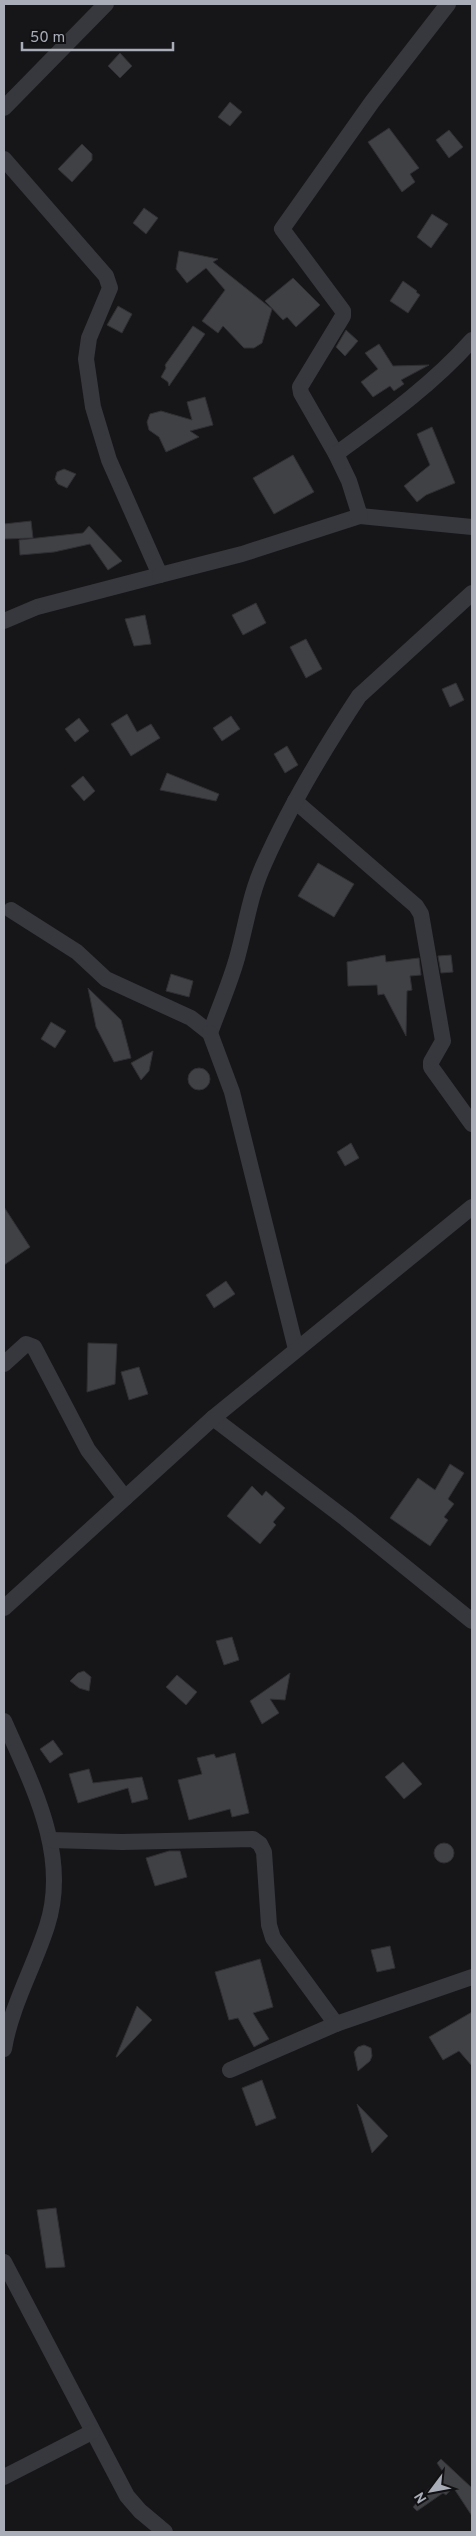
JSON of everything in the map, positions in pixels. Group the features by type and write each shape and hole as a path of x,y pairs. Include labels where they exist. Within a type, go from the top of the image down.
{"street":[{"path":"4,108 106,4"},
{"path":"360,516 349,481 336,454 301,393 300,387 343,316 343,311 282,229 372,102 448,4"},
{"path":"4,159 106,276 110,288 89,338 86,359 93,407 109,460 160,575"},
{"path":"336,454 442,372 472,340"},
{"path":"4,621 38,607 242,554 360,516 472,527"},
{"path":"210,1033 237,959 249,901 263,864 295,801 359,696 472,593"},
{"path":"295,801 416,906 421,914 443,1041 431,1062 431,1067 472,1124"},
{"path":"6,910 76,952 106,979 191,1018 210,1033 232,1092 296,1349"},
{"path":"4,1608 213,1418 472,1207"},
{"path":"4,1364 26,1344 34,1347 88,1450 125,1498"},
{"path":"213,1418 346,1519 472,1621"},
{"path":"4,1721 36,1794 51,1840 54,1886 48,1924 7,2028 4,2049"},
{"path":"51,1840 122,1842 253,1839 260,1844 264,1852 269,1924 273,1938 336,2024"},
{"path":"230,2070 336,2024 472,1977"},
{"path":"4,2262 127,2496 140,2511 165,2532"},
{"path":"4,2477 92,2432"}],"building":[{"path":"120,53 132,66 120,78 108,66"},
{"path":"230,102 242,112 230,126 218,117"},
{"path":"389,128 419,168 410,174 415,182 402,192 368,142"},
{"path":"449,130 463,147 449,158 436,140"},
{"path":"82,144 92,154 92,160 72,182 58,169"},
{"path":"144,208 158,218 146,234 133,223"},
{"path":"432,214 448,224 431,248 417,237"},
{"path":"179,251 218,259 213,262 272,309 262,343 254,348 244,348 223,326 218,333 202,321 225,290 206,268 187,283 176,269"},
{"path":"293,278 320,305 296,327 287,317 283,320 265,301"},
{"path":"403,281 420,295 408,313 390,301"},
{"path":"118,306 132,314 122,333 107,325"},
{"path":"193,326 205,334 169,386 168,382 161,377 166,368 165,365"},
{"path":"346,330 358,341 345,356 336,347"},
{"path":"379,344 393,366 429,365 401,380 404,384 394,391 390,386 373,397 361,382 378,369 365,353"},
{"path":"205,397 213,425 190,431 199,437 166,452 159,437 149,430 147,422 150,414 161,411 192,420 187,402"},
{"path":"432,427 455,483 426,495 417,502 404,486 430,465 417,434"},
{"path":"293,455 314,492 274,514 253,478"},
{"path":"64,469 76,474 67,488 58,484 55,479 57,472"},
{"path":"31,521 33,538 4,539 4,524"},
{"path":"89,526 122,561 108,570 90,544 54,552 20,555 19,540 83,533"},
{"path":"256,603 266,623 243,635 232,615"},
{"path":"145,615 151,644 134,646 125,619"},
{"path":"306,639 322,669 306,678 290,647"},
{"path":"456,683 464,700 450,707 442,689"},
{"path":"127,714 137,732 151,724 160,738 131,756 111,724"},
{"path":"231,716 240,729 222,741 213,728"},
{"path":"79,718 89,731 75,742 65,729"},
{"path":"287,746 298,765 285,773 274,754"},
{"path":"167,773 219,794 216,801 160,790"},
{"path":"83,776 95,791 84,801 71,786"},
{"path":"318,863 354,884 334,917 298,896"},
{"path":"385,955 386,962 419,958 421,975 410,976 412,990 407,991 406,1036 384,994 378,995 377,985 348,986 347,962"},
{"path":"451,955 453,972 441,973 438,956"},
{"path":"171,974 193,981 189,997 166,991"},
{"path":"88,988 121,1020 131,1058 114,1062 96,1027"},
{"path":"51,1022 66,1031 55,1048 41,1039"},
{"path":"153,1051 149,1071 141,1080 131,1063"},
{"path":"199,1068 209,1075 210,1079 203,1089 199,1090 189,1083 188,1079 195,1069"},
{"path":"351,1143 359,1158 345,1166 337,1152"},
{"path":"4,1207 30,1247 4,1265"},
{"path":"226,1281 235,1294 214,1308 206,1295"},
{"path":"88,1343 117,1344 115,1384 87,1392"},
{"path":"139,1367 148,1394 129,1400 121,1372"},
{"path":"450,1464 464,1473 448,1499 454,1504 444,1517 448,1520 430,1546 390,1518 418,1478 435,1490"},
{"path":"252,1486 262,1496 266,1491 285,1508 273,1522 276,1525 260,1544 227,1516"},
{"path":"232,1637 239,1660 224,1665 216,1641"},
{"path":"84,1671 91,1677 89,1691 79,1688 70,1681 78,1673"},
{"path":"290,1673 285,1700 270,1699 279,1713 262,1724 250,1701"},
{"path":"177,1675 197,1692 186,1705 166,1687"},
{"path":"53,1740 63,1754 50,1763 40,1749"},
{"path":"235,1753 249,1813 232,1817 230,1809 189,1820 178,1780 202,1774 197,1758 214,1754 216,1758"},
{"path":"403,1762 422,1784 404,1799 385,1777"},
{"path":"89,1769 93,1783 142,1777 148,1799 132,1803 128,1788 78,1803 69,1774"},
{"path":"440,1843 448,1843 454,1849 454,1857 448,1863 440,1863 434,1857 434,1849"},
{"path":"169,1851 180,1851 187,1877 155,1886 146,1858"},
{"path":"390,1946 395,1968 377,1972 371,1950"},
{"path":"260,1959 273,2007 253,2013 269,2039 254,2047 238,2018 229,2020 215,1972"},
{"path":"137,2006 152,2020 116,2057"},
{"path":"472,2012 472,2066 459,2051 443,2060 429,2037"},
{"path":"364,2045 371,2048 372,2056 370,2061 358,2071 354,2052 358,2047"},
{"path":"262,2080 276,2118 256,2126 242,2088"},
{"path":"357,2104 388,2136 372,2153"},
{"path":"56,2208 65,2267 46,2268 37,2210"},
{"path":"441,2459 472,2488 472,2516 453,2487 446,2495 443,2493 417,2511 413,2507 443,2472 437,2463"}]}
